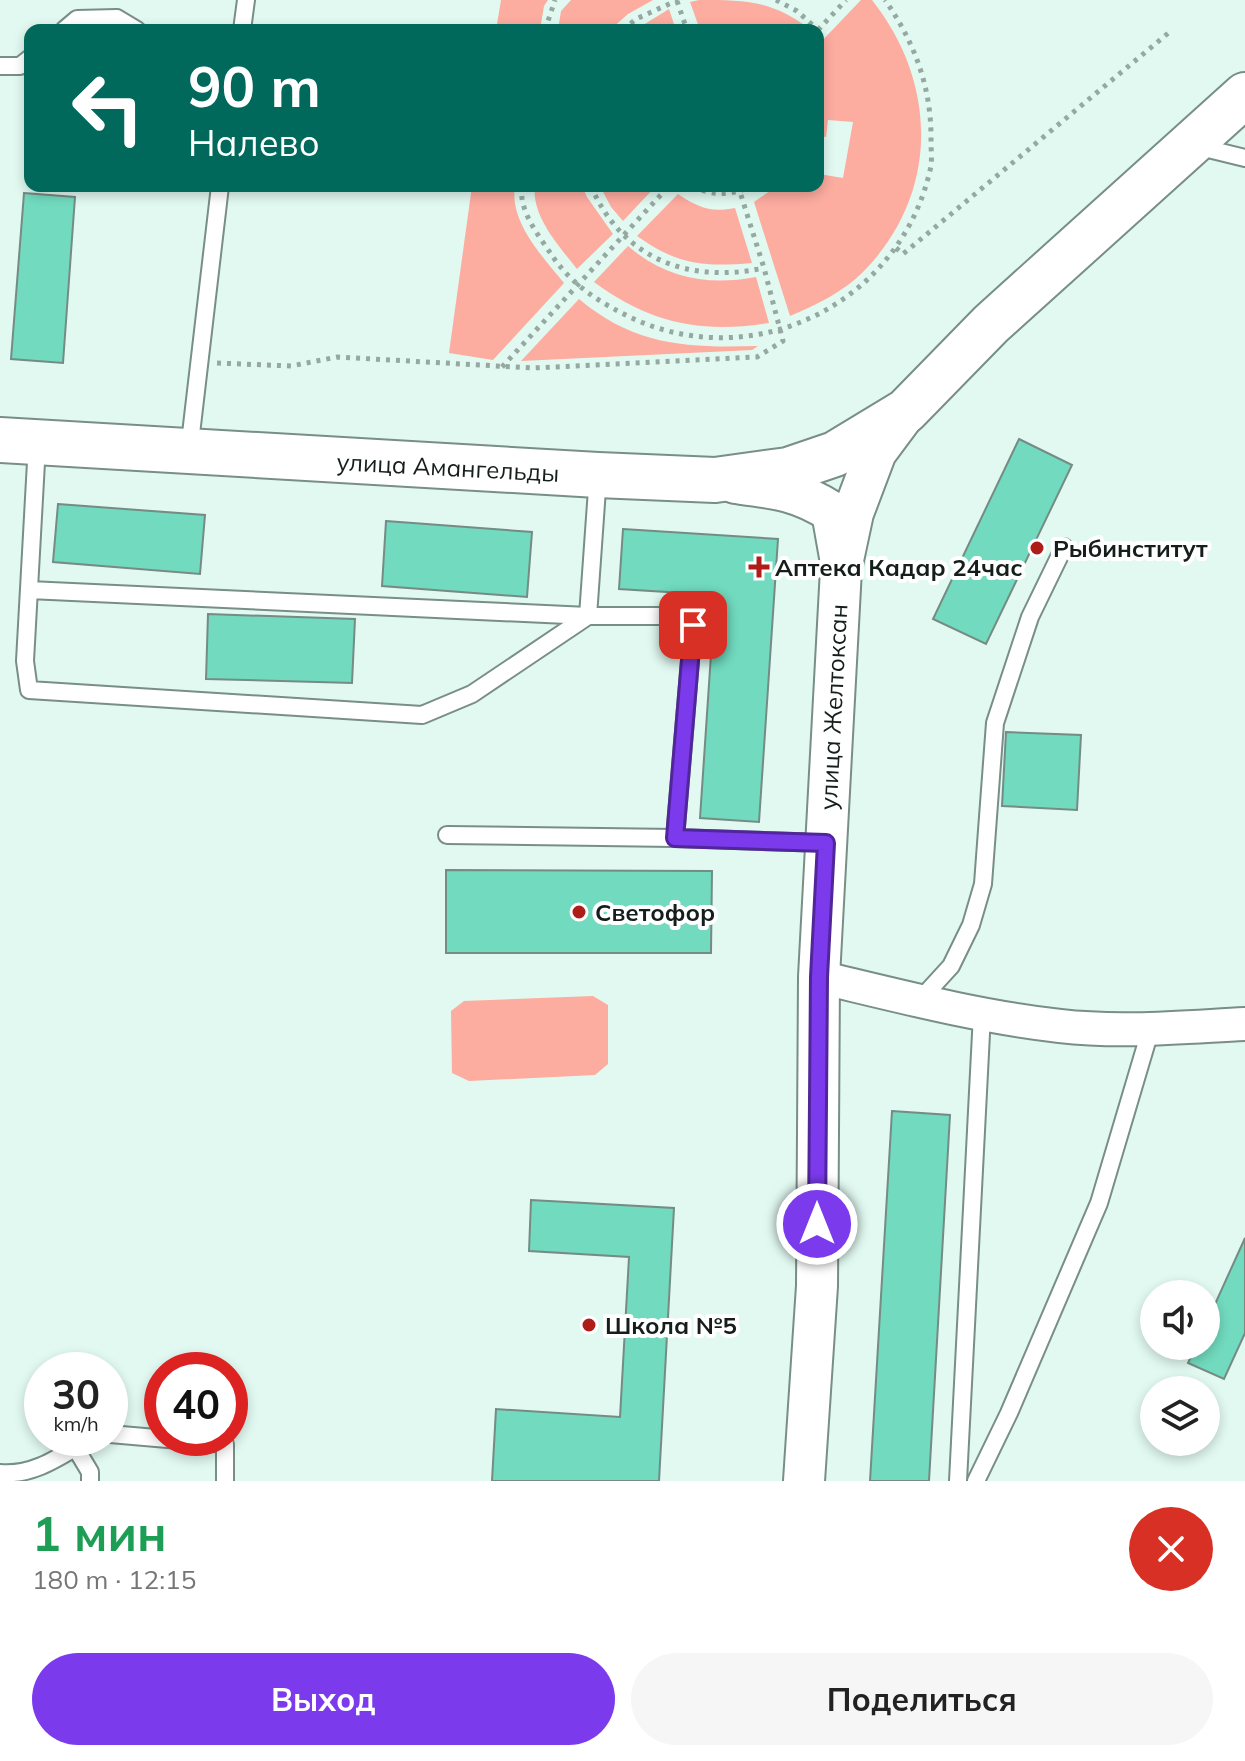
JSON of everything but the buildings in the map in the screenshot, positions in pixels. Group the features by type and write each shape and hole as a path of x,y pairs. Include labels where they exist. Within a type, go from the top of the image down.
{"main road":[{"name":"улица Желтоксан","path":"906,411 991,324 1245,95"},
{"path":"715,480 788,470 835,454 906,411"},
{"name":"улица Амангельды","path":"18,441 715,480"}],"street":[{"name":"улица Желтоксан","path":"804,1481 817,1286 819,977 841,569 853,513 876,452 906,411"},
{"name":"улица Амангельды","path":"715,480 782,490 810,498 832,512 841,569"},
{"path":"819,977 982,1014 1063,1027 1151,1028 1245,1024"}],"lane":[{"path":"243,24 246,0"},
{"path":"71,24 77,19 117,18 127,24"},
{"path":"0,66 20,66 24,63"},
{"path":"1190,145 1245,158"},
{"path":"189,452 219,192"},
{"path":"18,441 29,590 25,661 29,690 422,715 472,694 588,616"},
{"path":"588,616 598,475"},
{"path":"919,1001 951,966 971,925 983,884 995,723 1030,617 1064,547"},
{"path":"29,590 588,616 679,616 693,625 675,838"},
{"path":"447,835 826,843"},
{"path":"958,1481 982,1014"},
{"path":"976,1481 1009,1413 1099,1203 1151,1028"},
{"path":"128,1436 225,1444 225,1481"},
{"path":"0,1473 16,1474 38,1469 60,1456"},
{"path":"80,1456 90,1472 90,1481"}],"path":[{"path":"547,24 555,0"},
{"path":"630,24 678,0 685,24"},
{"path":"776,0 797,11 811,24"},
{"path":"824,24 846,0"},
{"path":"521,192 531,224 577,285 609,307 651,326 686,337 731,339 781,330 820,314 866,283 889,258 912,220 931,165 932,119 925,77 904,27 885,0"},
{"path":"896,247 903,254 1172,30"},
{"path":"594,192 624,235 649,256 677,266 711,272 744,272 764,268"},
{"path":"502,367 663,192"},
{"path":"200,362 291,366 337,357 533,368 757,357 783,341 781,330 740,192 713,192"}],"shaded area":[{"path":"501,0 548,0 541,24 497,24"},
{"path":"571,0 653,0 617,24 559,24 561,11"},
{"path":"729,0 756,3 781,11 803,24 698,24 690,2"},
{"path":"861,0 872,0 894,32 909,67 918,102 921,138 917,174 906,208 888,241 863,272 829,297 790,316 754,202 768,192 824,192 824,175 843,178 853,122 828,120 824,137 824,39"},
{"path":"669,9 674,24 645,24"},
{"path":"471,192 515,192 522,226 564,283 493,360 449,353"},
{"path":"535,192 585,192 613,234 577,269 542,220"},
{"path":"603,192 650,192 623,221"},
{"path":"678,194 705,208 735,208 752,263 719,265 692,262 665,253 637,236"},
{"path":"628,246 657,266 689,277 722,281 756,277 769,323 698,326 656,316 635,307 594,282"},
{"path":"579,299 621,326 663,341 708,346 758,346 752,350 521,361"},
{"path":"593,996 608,1005 608,1064 595,1075 469,1081 452,1073 451,1011 464,1001"}],"place":[{"name":"Рыбинститут","path":"1037,548"},
{"name":"Аптека Кадар 24час","path":"759,567"},
{"name":"Светофор","path":"579,912"},
{"name":"Школа №5","path":"589,1325"}],"route":[{"path":"693,625 675,838 826,843 819,977 817,1224"}]}
